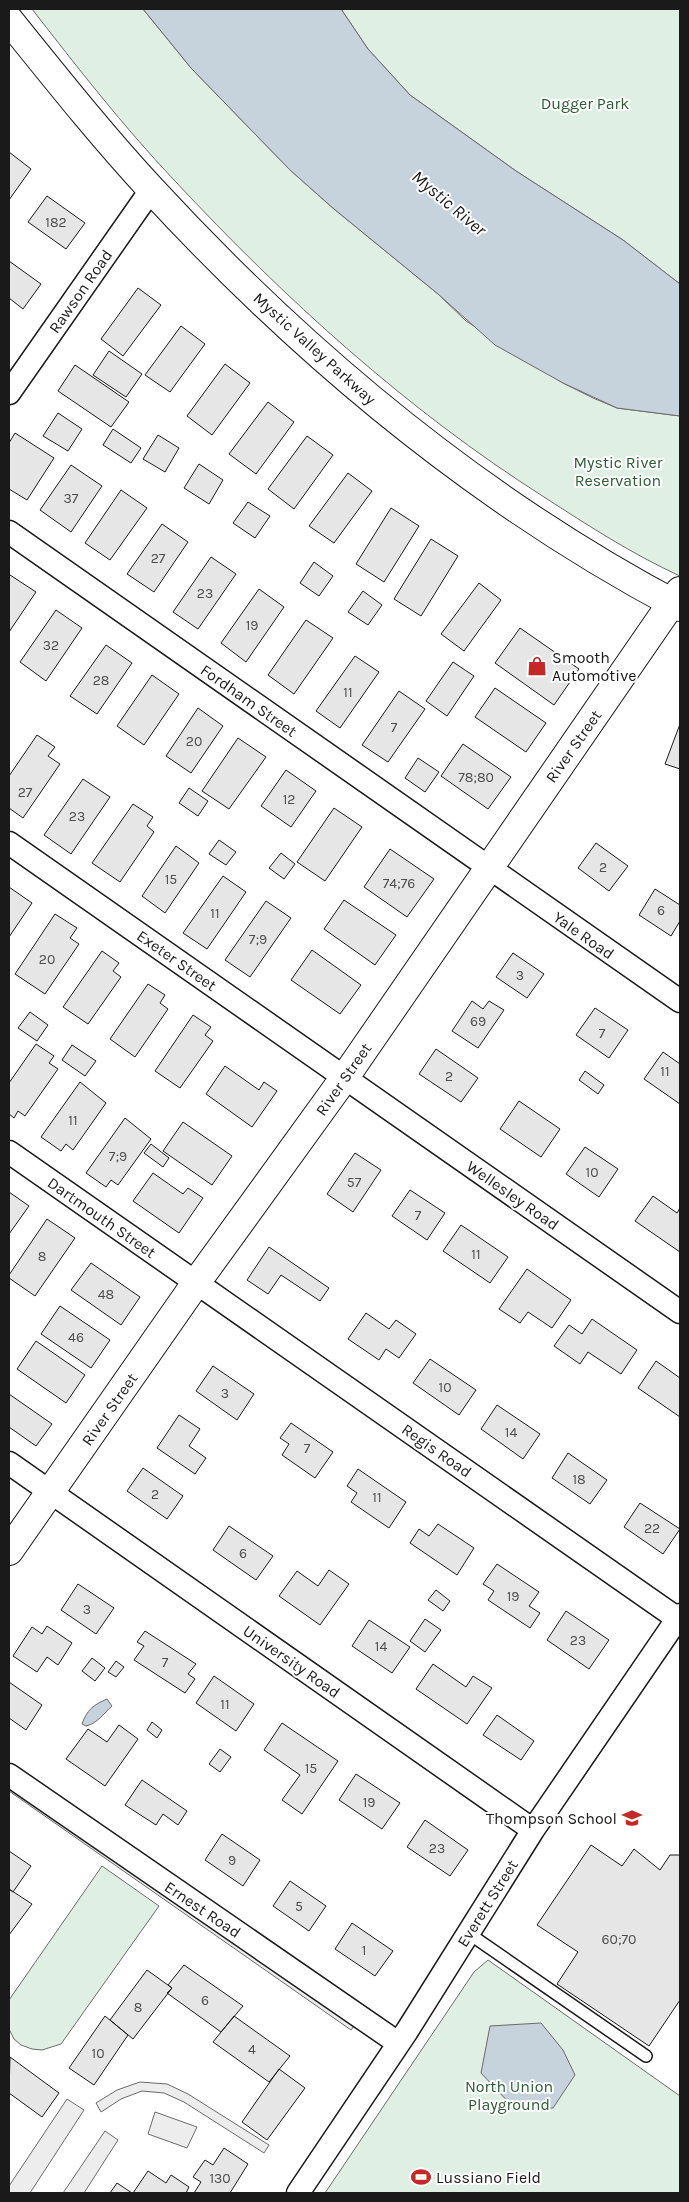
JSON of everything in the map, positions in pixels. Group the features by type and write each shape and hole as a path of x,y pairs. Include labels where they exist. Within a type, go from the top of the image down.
{"street":[{"name":"Mystic Valley Parkway","path":"9,20 96,128 151,190 219,260 344,376 402,424 478,481 561,539 678,600"},
{"name":"Rawson Road","path":"9,393 151,190"},
{"name":"Fordham Street","path":"9,532 488,868"},
{"name":"River Street","path":"9,1551 196,1282 345,1077 488,868 678,600"},
{"name":"Exeter Street","path":"9,843 345,1077"},
{"name":"Yale Road","path":"488,868 680,1001"},
{"name":"Wellesley Road","path":"345,1077 680,1312"},
{"name":"Dartmouth Street","path":"9,1152 196,1282"},
{"name":"Regis Road","path":"196,1282 679,1617"},
{"name":"University Road","path":"9,1463 534,1830"},
{"name":"Everett Street","path":"298,2193 398,2043 534,1830 679,1617"},
{"name":"Ernest Road","path":"9,1775 398,2043"}],"lane":[{"path":"468,1933 646,2056"}],"green space":[{"name":"Mystic River Reservation","path":"32,9 143,9 191,68 290,170 334,209 438,294 466,321 563,383 593,398 617,408 680,416 680,576 611,539 493,463 444,428 349,350 259,268 155,160 83,74"},
{"name":"Dugger Park","path":"341,9 680,9 680,284 623,240 516,171 410,95 368,49"},
{"path":"102,1866 159,1906 61,2044 42,2050 21,2045 14,2039 9,2029 9,2000"},
{"name":"North Union Playground","path":"488,1960 680,2096 680,2193 325,2193 474,1972"}],"shaded area":[{"path":"9,1776 358,2020 351,2030 9,1791"},
{"path":"140,2082 167,2084 188,2094 269,2145 264,2153 184,2102 164,2093 142,2091 121,2099 101,2112 96,2103 117,2090"},
{"path":"67,2099 84,2110 30,2193 9,2193 9,2186"},
{"path":"155,2112 197,2127 187,2148 148,2134"},
{"path":"105,2131 118,2140 84,2193 63,2193"}],"water":[{"name":"Mystic River","path":"143,9 341,9 368,49 410,95 516,171 623,240 680,284 680,416 617,408 563,383 495,345 438,294 334,209 290,170 191,68"},
{"path":"107,1699 112,1706 103,1715 90,1725 82,1724 91,1709"},
{"path":"541,2023 563,2050 575,2075 553,2108 513,2107 481,2073 490,2026"}],"building":[{"path":"9,152 31,169 9,200"},
{"path":"47,196 85,223 66,249 28,222"},
{"path":"9,261 41,284 23,309 9,298"},
{"path":"138,288 161,305 123,356 101,339"},
{"path":"181,326 205,344 170,392 145,375"},
{"path":"109,351 142,374 126,397 93,375"},
{"path":"225,364 250,383 212,435 187,416"},
{"path":"75,365 129,402 111,427 58,391"},
{"path":"268,402 294,422 256,474 229,454"},
{"path":"58,413 82,429 68,451 43,436"},
{"path":"113,429 141,448 131,463 103,445"},
{"path":"15,433 54,458 27,500 9,489 9,443"},
{"path":"158,435 179,448 165,472 143,459"},
{"path":"307,436 333,455 294,509 268,489"},
{"path":"199,464 223,480 209,504 184,488"},
{"path":"71,465 102,486 71,532 40,510"},
{"path":"348,473 372,491 334,543 309,526"},
{"path":"121,490 147,508 110,560 85,543"},
{"path":"248,502 270,516 255,538 233,523"},
{"path":"391,508 419,526 384,582 356,564"},
{"path":"162,524 188,542 154,592 127,574"},
{"path":"431,539 458,556 421,616 394,599"},
{"path":"211,557 236,574 198,629 173,612"},
{"path":"314,562 333,576 319,596 300,583"},
{"path":"10,575 36,592 9,632 9,577"},
{"path":"479,583 501,600 464,651 441,634"},
{"path":"259,589 284,607 246,662 221,643"},
{"path":"363,591 382,605 368,625 348,612"},
{"path":"56,610 82,628 46,681 20,662"},
{"path":"306,620 333,638 294,694 268,675"},
{"name":"Smooth Automotive","path":"520,628 579,669 554,705 495,663"},
{"path":"106,645 132,663 97,714 70,696"},
{"path":"355,656 379,672 340,728 316,711"},
{"path":"453,662 474,676 447,716 426,701"},
{"path":"152,675 179,694 144,745 117,726"},
{"path":"495,688 546,723 526,752 475,717"},
{"path":"399,691 425,709 388,762 362,745"},
{"path":"198,708 223,726 191,773 166,756"},
{"path":"680,724 680,769 665,764"},
{"path":"37,735 55,747 48,756 60,764 23,818 9,808 9,776"},
{"path":"238,738 266,757 229,809 202,791"},
{"path":"463,744 511,777 488,809 441,776"},
{"path":"418,758 439,772 425,792 405,778"},
{"path":"286,770 316,791 291,827 261,806"},
{"path":"83,779 110,797 71,854 44,835"},
{"path":"189,788 208,801 198,816 179,803"},
{"path":"133,804 153,817 147,826 154,832 120,882 92,863"},
{"path":"334,808 362,827 325,881 297,862"},
{"path":"219,840 236,852 226,865 209,854"},
{"path":"596,843 628,866 609,891 578,868"},
{"path":"176,846 199,863 165,913 142,896"},
{"path":"390,849 434,879 407,917 364,887"},
{"path":"281,853 295,864 284,879 269,868"},
{"path":"223,876 246,892 207,949 183,933"},
{"path":"9,887 32,903 9,937"},
{"path":"655,889 680,905 680,921 671,936 639,915"},
{"path":"344,900 396,935 375,965 324,929"},
{"path":"266,901 291,918 250,977 225,960"},
{"path":"55,914 77,928 70,938 79,944 45,994 15,974"},
{"path":"312,950 361,985 340,1014 291,980"},
{"path":"102,951 119,963 113,971 121,977 88,1024 63,1007"},
{"path":"513,953 544,974 527,998 496,977"},
{"path":"148,984 165,995 160,1003 168,1009 135,1057 110,1039"},
{"path":"472,1001 483,1009 489,1001 504,1010 478,1048 452,1031"},
{"path":"595,1008 628,1030 609,1058 576,1035"},
{"path":"30,1012 48,1025 37,1041 18,1028"},
{"path":"193,1015 211,1027 205,1035 213,1041 180,1088 155,1071"},
{"path":"36,1044 54,1056 49,1063 58,1069 25,1116 18,1111 14,1118 9,1114 9,1083"},
{"path":"72,1045 96,1061 85,1076 62,1060"},
{"path":"436,1049 478,1078 461,1102 419,1074"},
{"path":"663,1052 680,1064 680,1104 644,1079"},
{"path":"225,1066 259,1090 264,1082 277,1091 252,1127 206,1094"},
{"path":"585,1071 604,1085 598,1094 579,1080"},
{"path":"80,1082 106,1103 73,1150 66,1144 61,1151 41,1137"},
{"path":"519,1101 560,1129 541,1157 500,1129"},
{"path":"125,1118 151,1139 118,1185 111,1180 106,1187 86,1173"},
{"path":"183,1122 232,1156 212,1185 163,1151"},
{"path":"151,1144 169,1158 163,1167 144,1153"},
{"path":"585,1147 618,1169 599,1197 566,1174"},
{"path":"355,1153 381,1170 353,1212 327,1194"},
{"path":"153,1173 183,1194 188,1188 203,1198 179,1233 133,1201"},
{"path":"410,1190 445,1213 427,1240 392,1216"},
{"path":"9,1192 29,1206 9,1234"},
{"path":"653,1196 677,1213 680,1208 680,1252 635,1221"},
{"path":"47,1219 75,1238 35,1296 9,1278 9,1275"},
{"path":"461,1225 508,1257 490,1283 443,1251"},
{"path":"269,1247 329,1288 320,1301 281,1275 268,1294 247,1280"},
{"path":"91,1263 140,1297 121,1325 71,1290"},
{"path":"527,1269 571,1300 552,1328 528,1312 520,1323 499,1309"},
{"path":"60,1306 110,1340 91,1368 41,1334"},
{"path":"366,1313 389,1329 396,1320 416,1334 399,1358 386,1349 379,1360 348,1339"},
{"path":"592,1319 637,1350 621,1374 588,1352 580,1364 554,1346 569,1325 582,1334"},
{"path":"36,1341 85,1375 66,1403 17,1369"},
{"path":"430,1359 476,1390 459,1415 413,1383"},
{"path":"656,1361 680,1378 680,1417 638,1388"},
{"path":"213,1366 254,1394 237,1420 196,1391"},
{"path":"9,1394 52,1424 36,1446 9,1427"},
{"path":"497,1405 540,1434 523,1459 481,1429"},
{"path":"179,1415 200,1429 189,1446 206,1458 195,1474 157,1448"},
{"path":"291,1423 333,1452 315,1478 282,1455 289,1444 280,1438"},
{"path":"568,1453 607,1480 590,1504 552,1478"},
{"path":"143,1468 183,1496 167,1519 127,1491"},
{"path":"358,1469 406,1502 389,1528 351,1502 357,1493 347,1486"},
{"path":"640,1503 680,1529 663,1554 624,1527"},
{"path":"438,1524 474,1548 457,1575 410,1543 419,1529 429,1536"},
{"path":"229,1526 273,1556 256,1580 213,1550"},
{"path":"497,1564 539,1592 529,1606 540,1613 530,1628 488,1600 494,1591 483,1584"},
{"path":"329,1570 349,1584 320,1625 279,1596 297,1571 318,1586"},
{"path":"78,1584 114,1608 96,1634 61,1610"},
{"path":"436,1590 450,1601 443,1611 428,1600"},
{"path":"566,1611 609,1640 589,1669 547,1640"},
{"path":"425,1619 441,1630 425,1652 410,1641"},
{"path":"369,1620 410,1647 392,1673 352,1646"},
{"path":"47,1626 72,1643 58,1665 47,1657 37,1672 13,1656 32,1627 42,1634"},
{"path":"145,1631 196,1664 188,1674 195,1679 185,1693 134,1660 144,1646 137,1642"},
{"path":"92,1658 105,1668 95,1681 82,1671"},
{"path":"116,1661 124,1667 116,1677 108,1672"},
{"path":"433,1664 466,1687 473,1676 492,1688 467,1724 416,1689"},
{"path":"214,1676 254,1704 236,1731 196,1703"},
{"path":"9,1682 42,1705 26,1730 9,1718"},
{"path":"497,1715 534,1741 521,1760 483,1735"},
{"path":"152,1722 162,1730 157,1738 147,1730"},
{"path":"282,1723 338,1761 302,1814 282,1800 300,1775 264,1750"},
{"path":"119,1725 138,1739 105,1786 66,1759 88,1729 107,1742"},
{"path":"220,1749 231,1757 220,1772 209,1764"},
{"path":"356,1774 400,1803 382,1829 339,1800"},
{"path":"142,1780 187,1811 178,1825 163,1814 156,1825 125,1805"},
{"path":"425,1820 468,1850 450,1876 407,1847"},
{"path":"222,1834 260,1860 243,1886 205,1860"},
{"path":"591,1845 622,1866 634,1849 660,1870 670,1855 680,1855 680,2000 649,2046 557,1984 578,1952 537,1925"},
{"path":"9,1851 31,1866 13,1892 9,1889"},
{"path":"290,1881 326,1906 309,1931 273,1906"},
{"path":"9,1889 32,1904 9,1935"},
{"path":"352,1923 393,1951 375,1976 335,1949"},
{"path":"184,1965 243,2006 221,2032 167,1993 172,1988 168,1985"},
{"path":"147,1970 172,1988 133,2039 110,2020"},
{"path":"105,2016 128,2035 94,2085 69,2068"},
{"path":"234,2016 290,2056 269,2082 213,2042"},
{"path":"10,2057 59,2093 42,2117 9,2093"},
{"path":"279,2069 305,2088 267,2140 242,2122"},
{"path":"224,2148 248,2164 230,2193 194,2193 201,2182 193,2177 205,2160 213,2165"},
{"path":"148,2171 166,2183 171,2175 189,2187 186,2193 133,2193"},
{"path":"117,2183 132,2193 110,2193"}],"place":[{"name":"Smooth Automotive","path":"537,666"},
{"name":"Thompson School","path":"632,1818"},
{"name":"Lussiano Field","path":"421,2177"}]}
